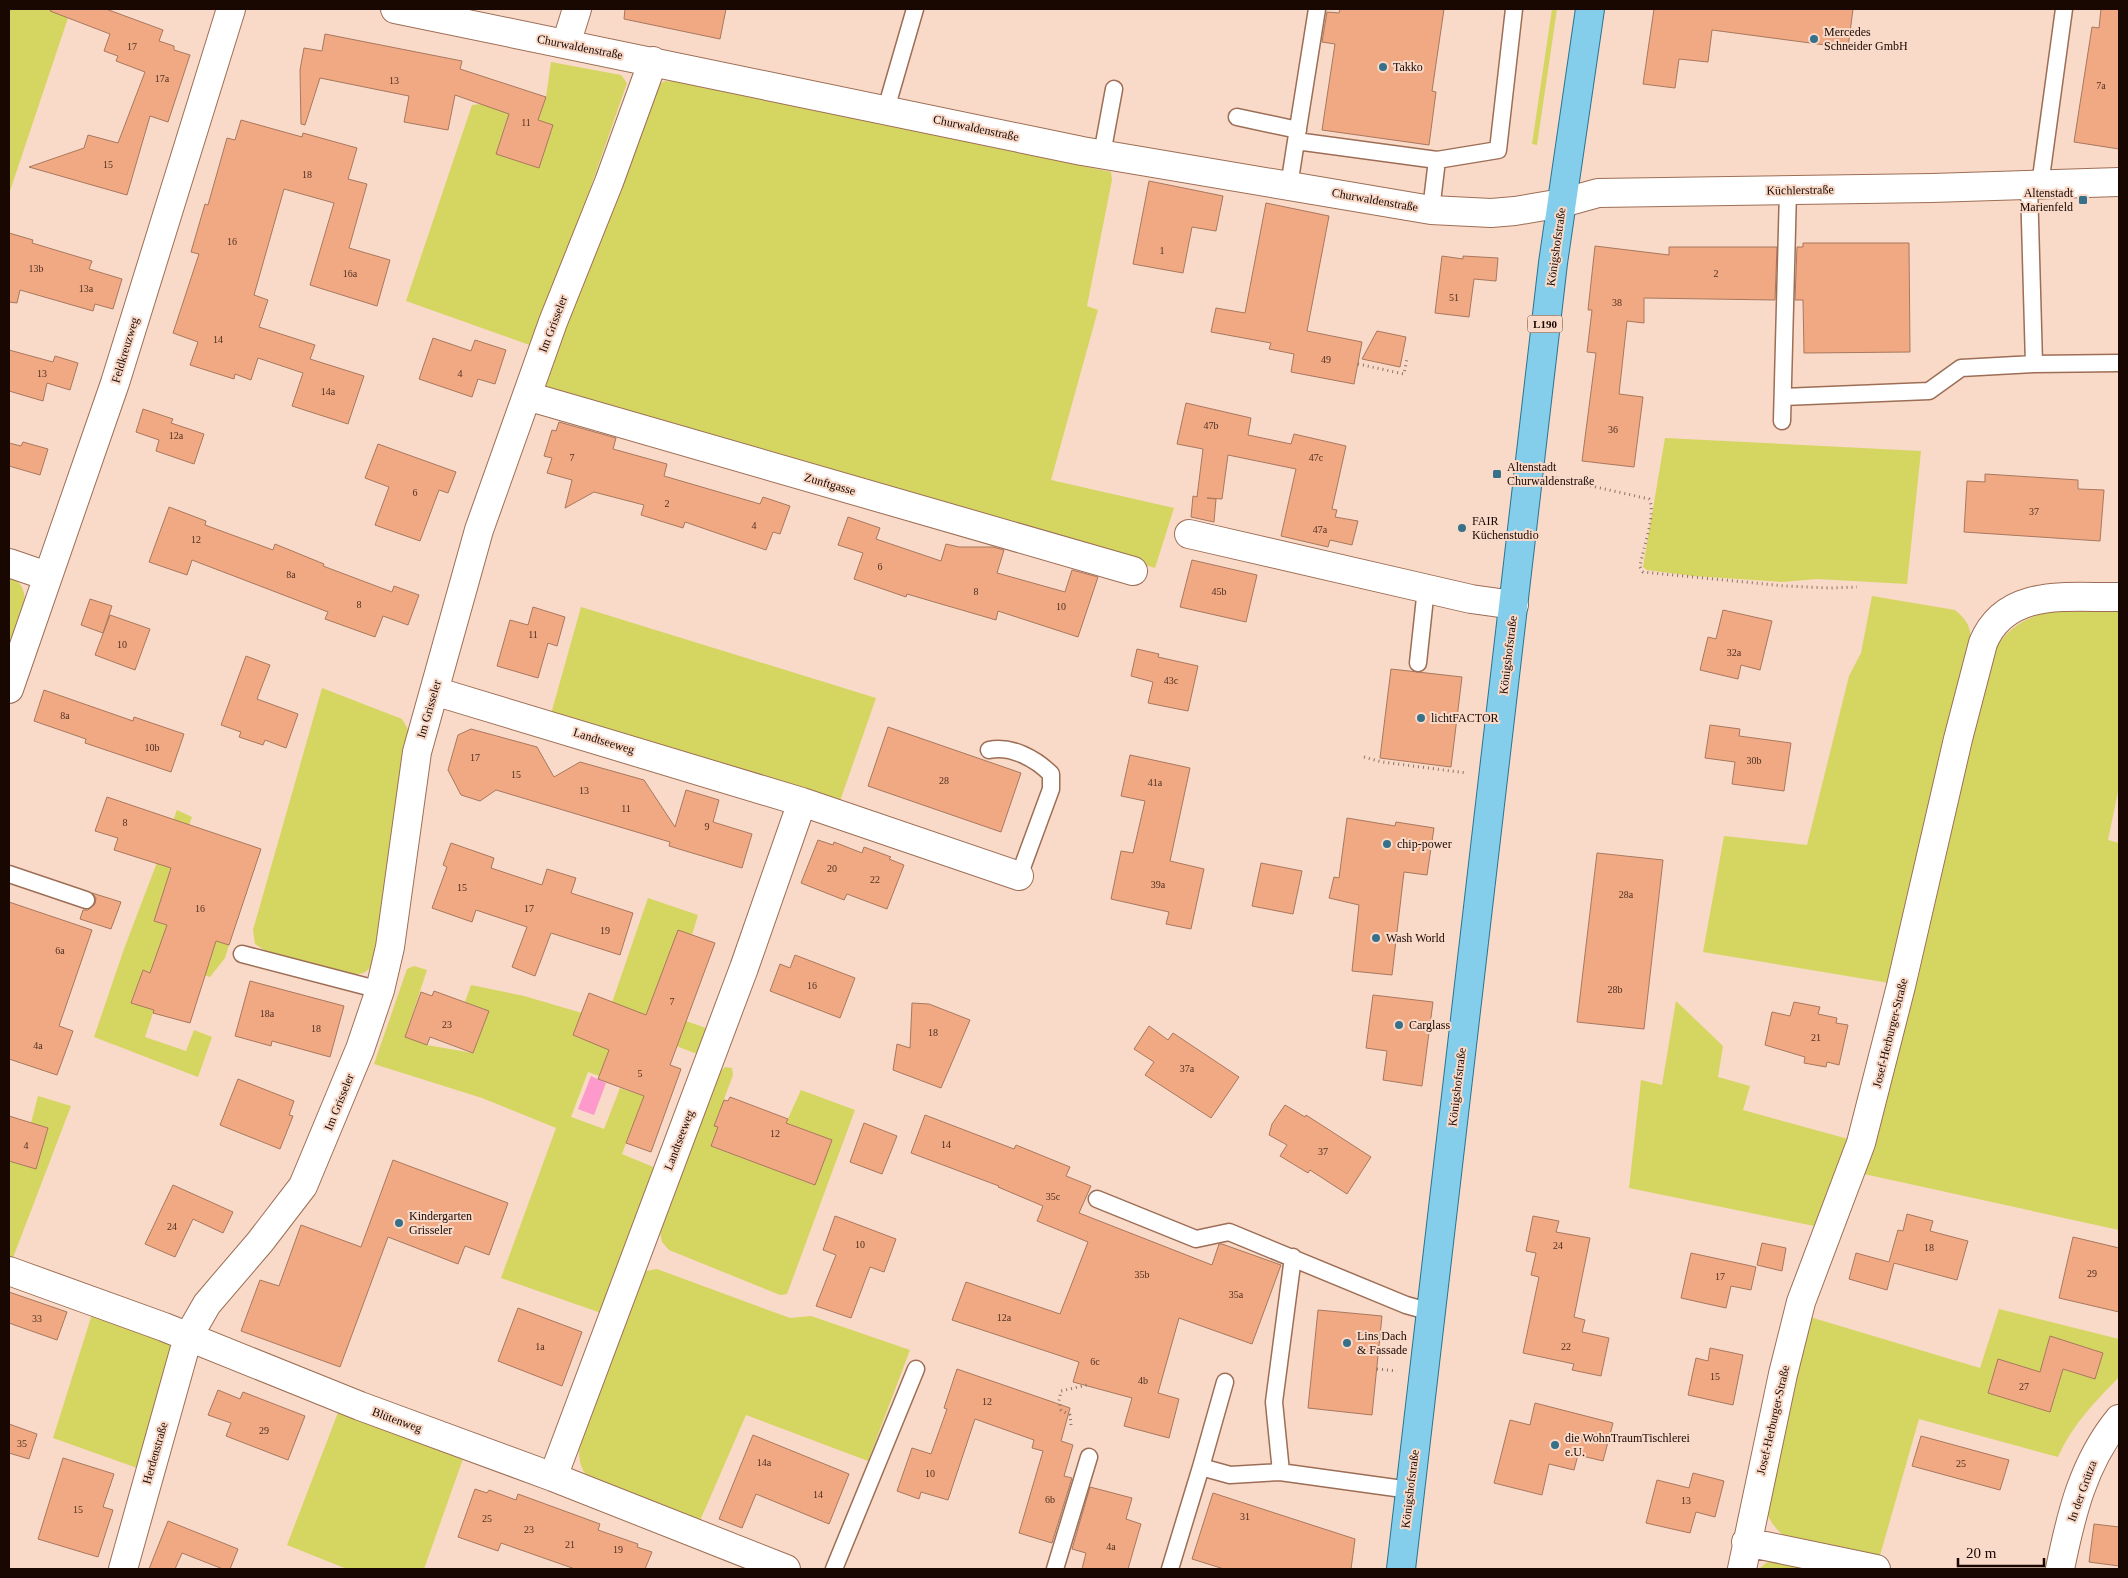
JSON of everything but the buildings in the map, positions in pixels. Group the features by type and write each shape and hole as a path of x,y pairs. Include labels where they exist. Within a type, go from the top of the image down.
{"main road":[{"name":"Königshofstraße","path":"1401,1569 1542,355 1590,9"}],"street":[{"name":"Feldkreuzweg","path":"9,689 46,576 115,382 231,9"},
{"name":"Churwaldenstraße","path":"395,9 886,108 1102,154 1289,186 1414,212 1490,213 1562,203"},
{"path":"566,44 577,9"},
{"name":"Im Grisseler","path":"188,1338 207,1304 260,1242 303,1186 360,1049 380,990 397,903 417,752 478,530 526,396 609,182 653,61"},
{"name":"Küchlerstraße","path":"1562,203 1598,193 2119,182"},
{"name":"Zunftgasse","path":"526,396 1133,571"},
{"name":"Königshofstraße","path":"1189,534 1471,599 1514,605"},
{"path":"9,563 46,576"},
{"name":"Josef-Herburger-Straße","path":"1742,1569 1746,1542 1801,1302 1848,1179 1876,1089 1958,739 1988,629 1999,617 2014,606 2042,599 2119,597"},
{"name":"Landtseeweg","path":"434,690 802,802 1019,876"},
{"name":"Landtseeweg","path":"553,1477 741,976 802,802"},
{"name":"Blütenweg","path":"9,1270 88,1298 360,1406 553,1477 786,1569"},
{"name":"Herdenstraße","path":"123,1569 188,1338"},
{"name":"In der Grütza","path":"2060,1569 2070,1519 2082,1484 2095,1454 2119,1419"},
{"path":"1746,1542 1876,1569"}],"lane":[{"path":"886,108 915,9"},
{"path":"1289,186 1317,9"},
{"path":"1237,117 1297,135 1437,160 1498,150 1514,9"},
{"path":"2034,364 2035,185 2064,9"},
{"path":"1102,154 1114,89"},
{"path":"1414,212 1437,160"},
{"path":"1782,420 1788,190"},
{"path":"1783,397 1929,391 1961,368 2034,364 2119,363"},
{"path":"1418,663 1426,588"},
{"path":"989,750 998,748 1029,757 1041,764 1051,774 1051,789 1019,876"},
{"path":"9,874 86,900"},
{"path":"242,954 380,990"},
{"path":"1097,1199 1196,1239 1229,1232 1406,1304 1431,1312"},
{"path":"1282,1472 1274,1402 1293,1257"},
{"path":"834,1569 916,1369"},
{"path":"1170,1569 1225,1382"},
{"path":"1055,1569 1089,1457"},
{"path":"1201,1467 1230,1475 1282,1472 1410,1490"}],"path":[{"path":"1358,364 1404,374 1407,359"},
{"path":"1555,478 1649,499 1651,505 1650,520 1640,567 1643,572 1785,586 1857,587"},
{"path":"1364,757 1382,762 1470,774"},
{"path":"1377,1369 1398,1371"},
{"path":"1071,1425 1070,1415 1061,1410 1059,1401 1061,1391 1087,1385"}],"shaded area":[{"path":"9,9 71,9 9,194"},
{"path":"1552,9 1557,9 1537,145 1532,144"},
{"path":"551,62 621,75 627,83 535,347 406,301 472,105 482,104 509,113 496,154 539,168 553,125 538,120 546,97"},
{"path":"665,81 684,82 1111,172 1112,180 1087,306 1098,310 1051,480 1174,508 1155,568 544,387 545,378 659,84"},
{"path":"1665,438 1921,451 1907,584 1817,579 1782,582 1693,576 1647,570 1643,567"},
{"path":"9,576 18,582 23,591 25,601 21,624 9,656"},
{"path":"1872,596 1955,610 1966,622 1971,638 1889,983 1703,952 1724,836 1807,845 1849,676 1861,653"},
{"path":"581,607 876,698 840,801 551,714"},
{"path":"2119,609 2119,787 2108,840 2119,843 2119,1230 1864,1174 1993,652 2005,636 2018,624 2033,617 2048,612 2065,610"},
{"path":"322,688 402,719 409,731 375,964 364,973 352,975 267,952 255,944 253,930"},
{"path":"177,810 192,817 154,921 167,925 164,935 213,951 216,941 229,945 225,958 210,977 165,962 160,976 143,970 131,1002 154,1010 145,1037 186,1051 194,1030 212,1037 198,1077 94,1037 124,949"},
{"path":"648,898 698,915 692,935 678,930 646,1015 686,1021 706,1028 697,1054 661,1040 611,1044 599,1076 588,1072 571,1117 604,1129 620,1088 644,1096 622,1154 658,1169 604,1314 501,1278 556,1128 561,1130 482,1098 374,1064 407,969 414,966 427,970 405,1037 427,1045 473,1053 489,1011 465,1002 471,985 524,996 606,1020"},
{"path":"1676,1001 1723,1046 1718,1077 1750,1086 1743,1110 1852,1140 1819,1227 1629,1188 1641,1080 1662,1085"},
{"path":"725,1067 732,1068 733,1075 714,1126 718,1127 711,1146 812,1184 820,1165 822,1166 832,1140 786,1123 801,1090 855,1110 787,1294 780,1295 669,1250 662,1242 660,1232 718,1074"},
{"path":"591,1076 606,1083 594,1115 578,1109"},
{"path":"38,1096 71,1106 11,1263 9,1262 9,1161 36,1169 48,1128 31,1123"},
{"path":"657,1269 790,1318 811,1316 910,1350 868,1461 746,1415 699,1523 595,1485 581,1465 579,1440 638,1277 646,1271"},
{"path":"1999,1309 2119,1339 2119,1377 2070,1434 2058,1457 1919,1419 1879,1559 1784,1536 1780,1533 1770,1519 1766,1506 1810,1317 1980,1368"},
{"path":"93,1311 168,1339 172,1348 140,1469 53,1438"},
{"path":"339,1410 464,1456 424,1569 347,1569 287,1545"},
{"path":"1779,1560 1827,1569 1759,1569 1766,1563"}],"place":[{"name":"Mercedes Schneider GmbH","path":"1814,39"},
{"name":"Takko","path":"1383,67"},
{"name":"Altenstadt Marienfeld","path":"2083,200"},
{"name":"Altenstadt Churwaldenstraße","path":"1497,474"},
{"name":"FAIR Küchenstudio","path":"1462,528"},
{"name":"lichtFACTOR","path":"1421,718"},
{"name":"chip-power","path":"1387,844"},
{"name":"Wash World","path":"1376,938"},
{"name":"Carglass","path":"1399,1025"},
{"name":"Kindergarten Grisseler","path":"399,1223"},
{"name":"Lins Dach & Fassade","path":"1347,1343"},
{"name":"die WohnTraumTischlerei e.U.","path":"1555,1445"}]}
